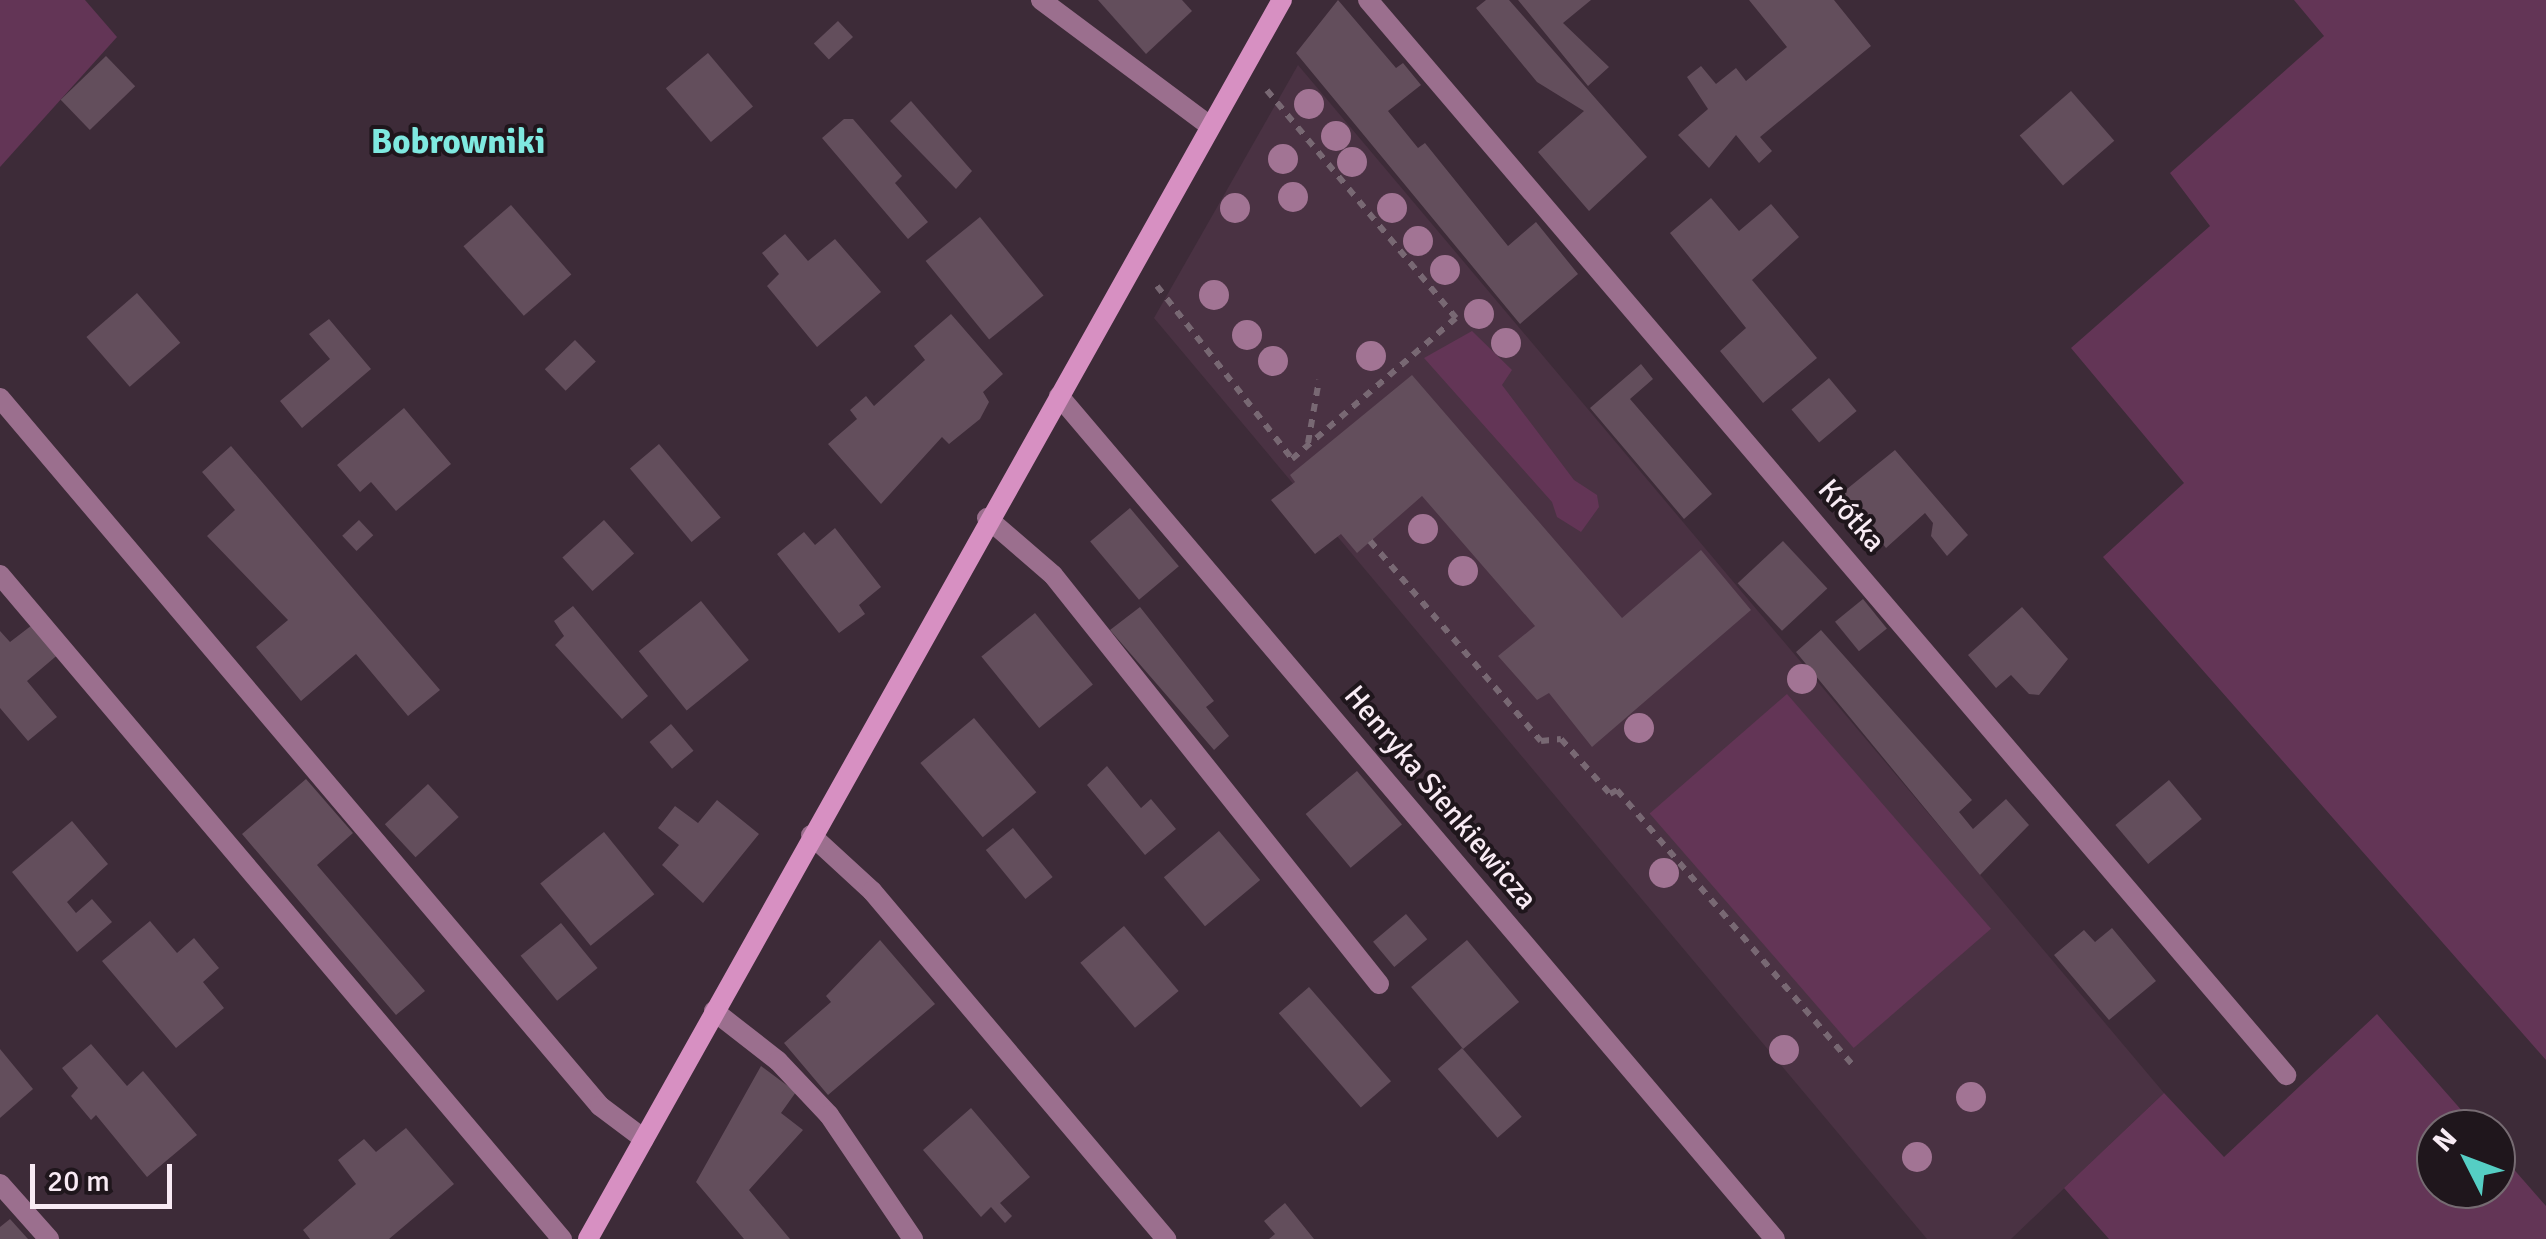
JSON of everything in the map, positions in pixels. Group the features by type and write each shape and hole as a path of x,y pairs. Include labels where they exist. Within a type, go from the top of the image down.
{"street":[{"path":"1041,0 1209,125"},
{"path":"588,1239 987,518 1282,0"},
{"name":"Krótka","path":"1368,0 2286,1075"},
{"name":"Henryka Sienkiewicza","path":"1059,396 1775,1239"},
{"path":"0,398 600,1106 644,1139"},
{"path":"987,518 1053,575 1379,984"},
{"path":"0,575 562,1239"},
{"path":"811,835 872,891 1166,1239"},
{"path":"714,1011 778,1060 828,1115 913,1239"},
{"path":"0,1184 48,1239"}],"path":[{"path":"1153,281 1292,459 1456,318 1263,85"},
{"path":"1308,444 1319,380"},
{"path":"1298,454 1304,463"},
{"path":"1370,541 1541,741 1560,739 1610,794 1617,790 1854,1067"}],"shaded area":[{"path":"0,0 85,0 117,37 0,167"},
{"path":"2294,0 2546,0 2546,1060 2103,557 2184,483 2071,348 2210,226 2170,173 2324,36"},
{"path":"1298,65 2164,1093 2011,1239 1927,1239 1154,318"},
{"path":"1472,331 1512,370 1502,385 1574,480 1597,495 1599,507 1581,532 1557,517 1552,502 1424,358"},
{"path":"1787,694 1991,929 1854,1048 1650,813"},
{"path":"2377,1014 2460,1109 2416,1109 2416,1209 2516,1209 2516,1172 2546,1206 2546,1239 2109,1239 2064,1188 2164,1093 2224,1157"}],"building":[{"path":"1098,0 1182,0 1192,11 1146,54"},
{"path":"1338,0 1396,68 1403,63 1421,85 1388,111 1418,148 1425,143 1508,246 1536,222 1578,274 1520,324 1296,53"},
{"path":"1486,0 1509,0 1647,157 1589,211 1538,152 1584,111 1537,82 1476,8"},
{"path":"1518,0 1591,0 1563,23 1609,67 1588,86"},
{"path":"1749,0 1834,0 1871,46 1760,137 1772,151 1759,163 1736,135 1709,168 1678,135 1708,109 1687,77 1701,66 1716,84 1736,68 1746,81 1787,47"},
{"path":"838,21 853,37 829,60 814,44"},
{"path":"708,53 753,107 711,142 666,88"},
{"path":"106,56 135,86 90,130 61,100"},
{"path":"2071,91 2114,141 2063,185 2020,136"},
{"path":"911,101 972,171 956,189 890,121"},
{"path":"844,119 853,119 902,176 895,183 928,222 908,239 822,138"},
{"path":"1711,198 1739,231 1771,204 1799,237 1752,280 1817,358 1763,403 1720,351 1746,328 1670,233"},
{"path":"511,205 571,274 524,316 463,246"},
{"path":"980,217 1044,295 989,340 926,261"},
{"path":"785,234 808,261 835,239 881,292 817,347 767,286 779,274 762,253"},
{"path":"137,293 180,343 130,387 86,337"},
{"path":"951,314 1003,374 983,392 989,402 980,419 949,444 942,437 881,504 828,444 857,419 850,410 866,396 874,406 925,360 914,346"},
{"path":"329,319 371,369 302,428 280,401 330,359 309,334"},
{"path":"575,340 596,362 566,391 545,369"},
{"path":"1641,364 1653,379 1630,399 1712,494 1684,519 1590,408"},
{"path":"1412,375 1622,618 1701,550 1751,610 1592,747 1549,693 1537,700 1498,656 1535,626 1422,496 1357,553 1341,534 1315,554 1271,500 1295,482 1290,475"},
{"path":"1829,378 1857,411 1819,442 1791,409"},
{"path":"404,408 451,464 396,511 371,482 360,492 337,465"},
{"path":"659,444 721,518 692,542 630,468"},
{"path":"231,446 440,690 408,716 356,654 301,701 256,647 288,620 207,536 235,510 202,472"},
{"path":"1895,450 1968,535 1947,556 1931,536 1933,523 1925,513 1886,548 1842,493"},
{"path":"1130,508 1179,566 1139,600 1090,541"},
{"path":"359,520 373,535 357,551 342,536"},
{"path":"604,520 634,553 592,591 562,557"},
{"path":"835,528 881,587 859,605 865,614 839,633 777,554 804,532 815,545"},
{"path":"1783,541 1827,589 1782,631 1738,583"},
{"path":"1863,599 1887,629 1859,651 1835,622"},
{"path":"701,601 749,660 687,710 639,651"},
{"path":"573,606 648,696 622,719 555,645 564,636 554,621"},
{"path":"1140,607 1214,701 1206,707 1229,736 1214,750 1110,630"},
{"path":"2022,607 2068,659 2039,695 2029,694 2011,675 1996,688 1968,655"},
{"path":"1035,613 1093,684 1039,728 981,656"},
{"path":"36,622 61,652 27,681 57,717 28,741 0,708 0,631 10,642"},
{"path":"1821,630 1972,800 1959,812 1973,829 2006,799 2029,825 1980,875 1796,652"},
{"path":"974,718 1036,792 983,837 920,763"},
{"path":"671,724 693,751 672,769 650,742"},
{"path":"1107,766 1141,808 1151,799 1176,829 1145,855 1087,785"},
{"path":"1357,771 1402,825 1351,868 1306,814"},
{"path":"306,779 353,833 317,865 425,991 396,1015 242,834"},
{"path":"2169,780 2202,819 2148,864 2115,825"},
{"path":"428,784 459,817 416,857 385,824"},
{"path":"717,800 759,834 703,903 662,865 679,845 658,828 675,806 698,823"},
{"path":"72,821 108,864 67,902 76,913 92,899 112,922 77,952 12,872"},
{"path":"1013,828 1053,877 1025,899 986,850"},
{"path":"1219,831 1260,880 1205,926 1164,877"},
{"path":"604,832 654,894 591,946 540,884"},
{"path":"1406,914 1427,939 1394,967 1373,942"},
{"path":"150,921 177,953 194,938 219,968 203,982 224,1008 176,1048 102,961"},
{"path":"561,923 598,968 557,1001 521,956"},
{"path":"1124,926 1179,991 1135,1028 1080,963"},
{"path":"2112,928 2156,981 2109,1020 2054,955 2084,930 2095,942"},
{"path":"880,940 935,1004 828,1095 784,1043 831,1002 826,996"},
{"path":"1467,940 1519,1002 1463,1049 1411,987"},
{"path":"1309,987 1391,1081 1361,1108 1279,1013"},
{"path":"91,1044 127,1086 143,1071 197,1135 147,1177 96,1115 91,1120 71,1096 78,1088 62,1068"},
{"path":"1462,1048 1522,1117 1498,1138 1438,1069"},
{"path":"0,1049 33,1089 0,1118"},
{"path":"761,1066 796,1092 781,1113 803,1130 749,1190 790,1239 744,1239 696,1182"},
{"path":"971,1108 1030,1177 1000,1203 1012,1216 1005,1223 991,1207 981,1217 923,1150"},
{"path":"406,1128 454,1184 389,1239 310,1239 303,1230 356,1184 338,1160 364,1139 376,1152"},
{"path":"1285,1203 1314,1239 1269,1239 1275,1234 1264,1221"},
{"path":"10,1219 28,1239 0,1239 0,1227"}],"district":[{"name":"Bobrowniki","path":"458,142"}]}
